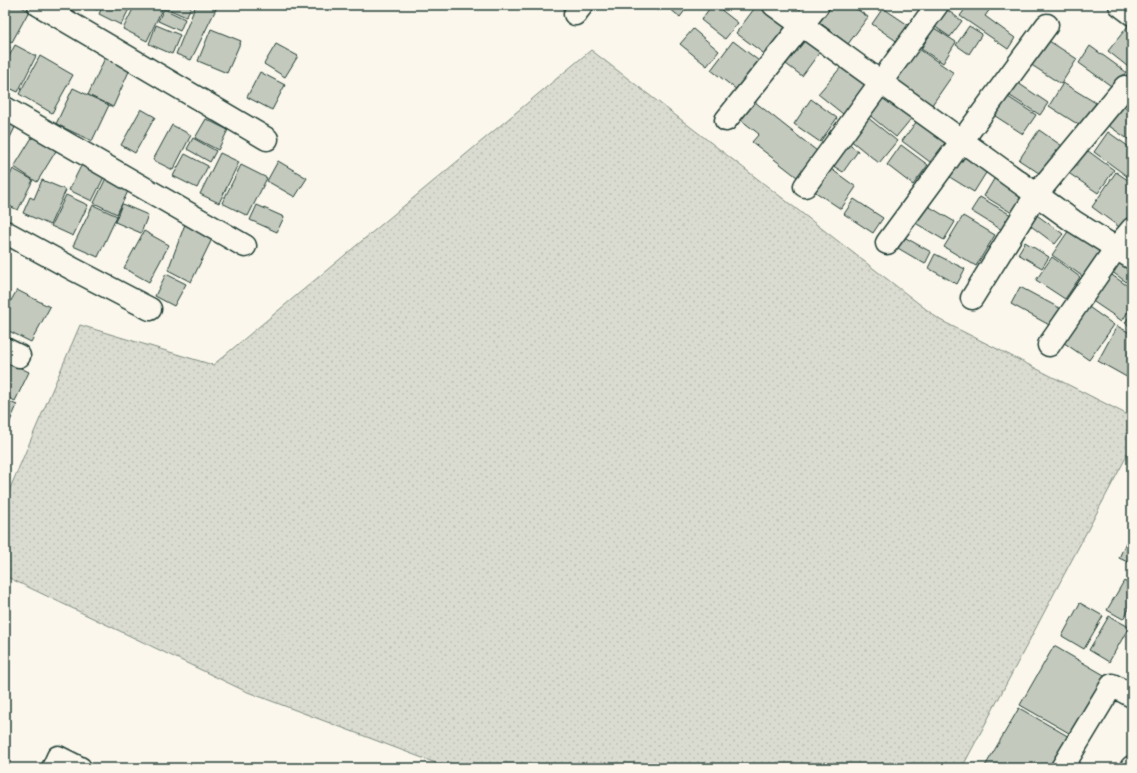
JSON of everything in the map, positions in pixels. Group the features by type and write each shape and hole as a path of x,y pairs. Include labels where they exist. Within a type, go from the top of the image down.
{"street":[{"path":"39,5 267,138"},
{"path":"774,5 1036,195 1073,221 1124,253"},
{"path":"726,120 818,5"},
{"path":"805,186 937,5"},
{"path":"1120,5 1132,14"},
{"path":"887,243 1047,25"},
{"path":"972,298 1036,195 1125,87"},
{"path":"5,108 245,246"},
{"path":"1050,345 1124,253 1132,229"},
{"path":"5,232 73,269 150,308"},
{"path":"1062,768 1112,685 1132,696"},
{"path":"52,768 58,757 80,768"}],"shaded area":[{"path":"591,50 940,320 1132,417 1132,446 964,764 966,768 449,768 245,691 5,576 5,500 80,325 213,365"}],"building":[{"path":"5,5 18,5 29,11 12,42 5,39"},
{"path":"87,5 100,5 97,10"},
{"path":"103,5 131,5 121,25 99,14"},
{"path":"135,5 164,5 147,41 123,29"},
{"path":"168,5 192,5 186,17 166,8"},
{"path":"196,5 218,5 191,60 176,54"},
{"path":"651,5 662,5 658,11"},
{"path":"665,5 689,5 680,17"},
{"path":"712,5 715,5 738,23 725,39 701,20"},
{"path":"757,5 761,5 792,28 770,58 736,33"},
{"path":"832,5 851,5 868,17 848,44 819,22"},
{"path":"968,5 993,5 985,16 1015,38 1008,49 960,16"},
{"path":"883,8 914,29 902,45 872,24"},
{"path":"164,9 185,19 180,31 158,21"},
{"path":"946,9 962,21 950,37 934,26"},
{"path":"1132,21 1132,70 1108,51"},
{"path":"156,25 180,35 172,54 149,44"},
{"path":"969,26 982,34 969,54 956,45"},
{"path":"934,28 956,42 943,63 921,49"},
{"path":"211,29 241,41 227,73 198,61"},
{"path":"693,29 719,51 707,66 680,44"},
{"path":"806,37 822,49 802,76 786,64"},
{"path":"1046,39 1077,59 1061,84 1030,64"},
{"path":"733,41 763,64 741,93 711,70"},
{"path":"5,44 10,47 5,56"},
{"path":"276,44 298,56 285,77 264,64"},
{"path":"15,45 36,56 18,92 5,86 5,64"},
{"path":"1090,46 1126,72 1114,88 1079,63"},
{"path":"919,49 954,73 927,112 892,87"},
{"path":"40,56 73,75 52,113 19,94"},
{"path":"105,58 130,69 113,107 88,95"},
{"path":"842,66 871,89 848,118 818,94"},
{"path":"260,72 285,85 272,110 247,97"},
{"path":"1015,81 1048,103 1040,115 1007,94"},
{"path":"1063,83 1096,103 1082,127 1049,106"},
{"path":"73,88 109,105 92,141 56,124"},
{"path":"886,91 915,114 896,137 868,114"},
{"path":"1005,95 1036,115 1023,134 992,114"},
{"path":"811,99 837,118 820,142 794,124"},
{"path":"1116,101 1132,112 1132,142 1102,121"},
{"path":"755,102 817,151 797,177 752,142 759,134 741,120"},
{"path":"141,109 155,117 135,153 121,145"},
{"path":"5,112 19,119 5,148"},
{"path":"867,117 897,141 879,163 849,139"},
{"path":"920,117 948,139 930,162 902,141"},
{"path":"206,119 228,130 218,150 195,138"},
{"path":"172,125 191,135 173,170 153,160"},
{"path":"1039,130 1065,148 1045,177 1019,160"},
{"path":"36,131 59,146 37,182 14,167"},
{"path":"1108,132 1132,149 1132,172 1128,177 1094,152"},
{"path":"193,138 216,151 210,162 187,149"},
{"path":"845,142 858,151 843,172 830,164"},
{"path":"901,145 928,165 913,185 887,165"},
{"path":"1084,148 1114,170 1098,193 1067,172"},
{"path":"963,152 989,168 974,192 948,176"},
{"path":"220,153 239,162 219,203 200,194"},
{"path":"185,154 208,166 197,188 173,176"},
{"path":"84,160 107,171 92,201 69,190"},
{"path":"278,161 307,178 295,197 267,181"},
{"path":"241,165 267,178 248,216 222,203"},
{"path":"827,166 856,187 841,209 811,189"},
{"path":"13,169 33,180 18,210 5,204 5,185"},
{"path":"1116,172 1132,183 1132,215 1122,229 1092,207"},
{"path":"108,174 131,185 117,214 94,203"},
{"path":"997,174 1025,191 1012,213 984,196"},
{"path":"42,180 66,190 50,225 23,213 30,197 34,199"},
{"path":"66,195 88,205 73,236 51,226"},
{"path":"980,197 1011,215 1002,230 971,211"},
{"path":"854,199 883,218 873,233 844,214"},
{"path":"923,203 955,222 944,240 912,221"},
{"path":"122,204 148,215 141,233 115,222"},
{"path":"93,205 117,216 98,257 73,246"},
{"path":"257,205 284,217 277,232 250,220"},
{"path":"1034,213 1063,234 1055,244 1027,223"},
{"path":"188,216 213,237 191,282 168,270"},
{"path":"963,216 995,235 976,266 944,247"},
{"path":"1073,224 1106,247 1085,278 1052,255"},
{"path":"144,231 169,245 149,282 124,268"},
{"path":"897,233 931,252 925,264 891,244"},
{"path":"1025,242 1049,257 1042,268 1018,254"},
{"path":"1121,252 1132,260 1132,286 1108,269"},
{"path":"935,254 965,269 957,284 928,268"},
{"path":"1052,257 1080,277 1065,299 1036,280"},
{"path":"1109,273 1132,289 1132,306 1122,321 1091,300"},
{"path":"166,274 186,284 174,306 155,296"},
{"path":"1020,287 1063,310 1053,327 1011,304"},
{"path":"17,290 50,307 31,342 5,329 5,311"},
{"path":"1086,305 1114,325 1089,360 1060,340"},
{"path":"1132,312 1132,327 1125,323"},
{"path":"1117,326 1132,334 1132,380 1098,361"},
{"path":"8,362 29,372 15,401 5,396 5,369"},
{"path":"5,400 17,405 5,433"},
{"path":"1132,529 1132,564 1119,558"},
{"path":"1124,581 1132,586 1132,604 1123,619 1107,610"},
{"path":"1080,603 1103,616 1084,649 1062,636"},
{"path":"1109,616 1129,627 1109,662 1089,650"},
{"path":"1054,646 1111,679 1076,737 1020,705"},
{"path":"1019,708 1071,738 1054,768 984,768"}]}
